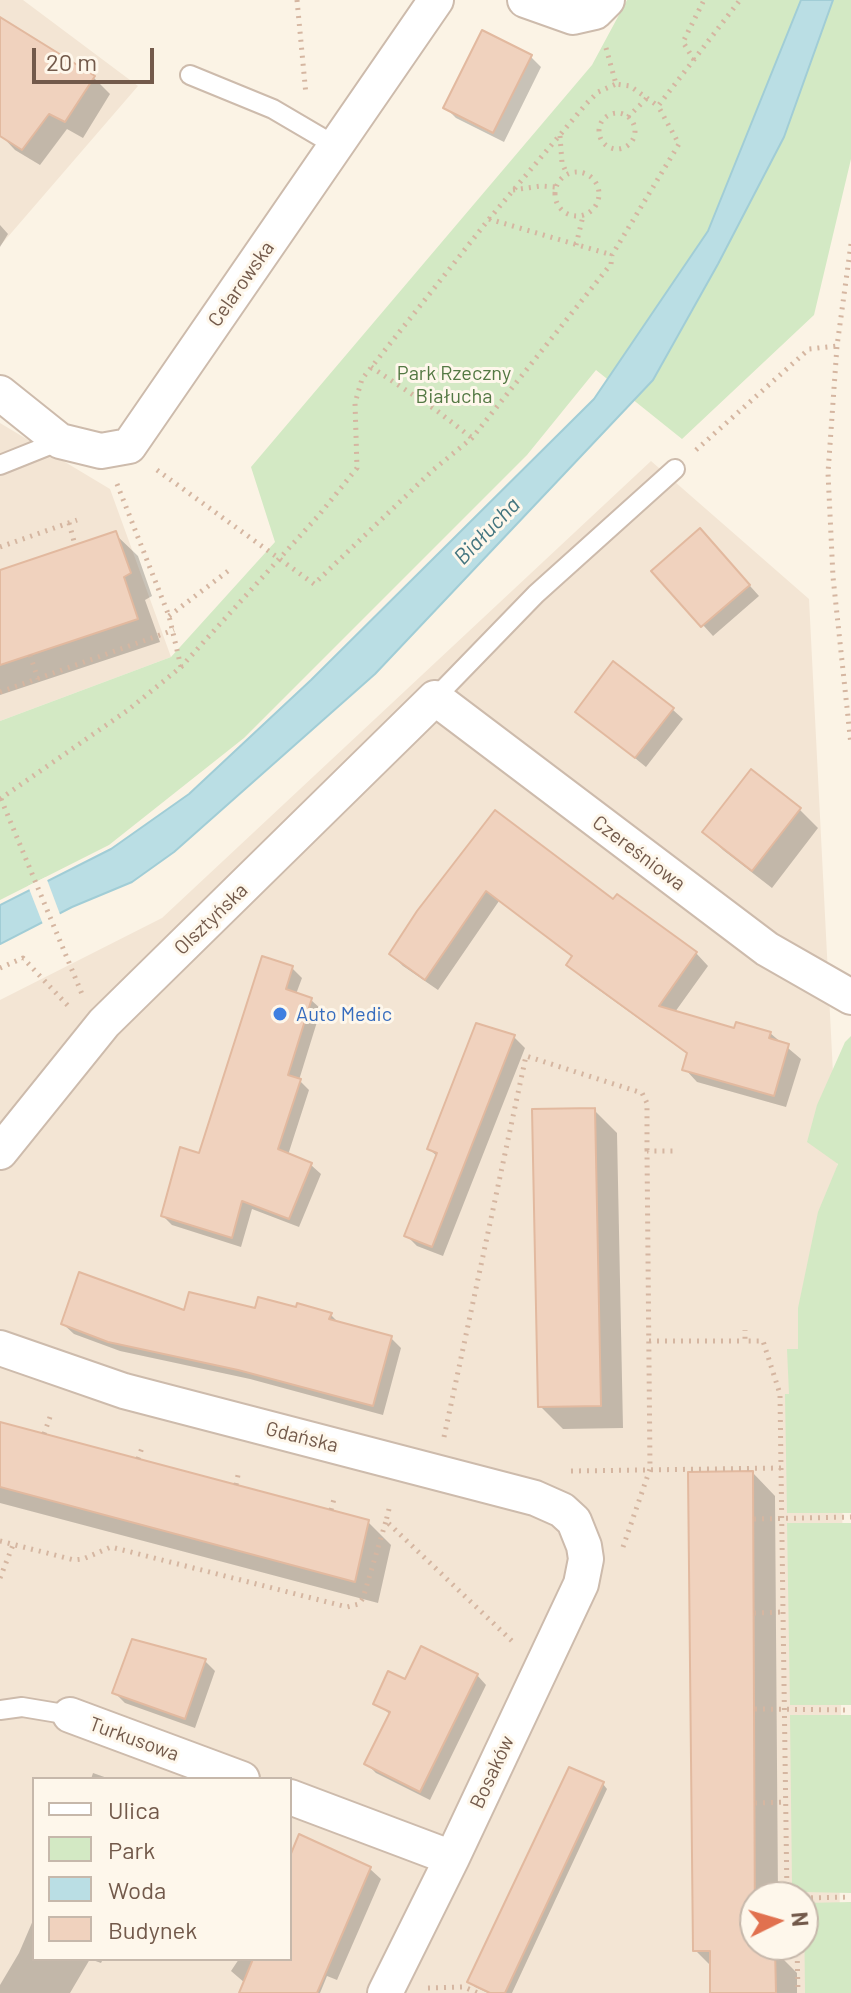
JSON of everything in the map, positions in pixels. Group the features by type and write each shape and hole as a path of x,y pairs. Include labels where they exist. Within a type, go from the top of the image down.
{"street":[{"name":"Celarowska","path":"115,448 322,138 436,0"},
{"path":"525,0 592,10"},
{"path":"0,393 60,441 115,448"},
{"name":"Czereśniowa","path":"435,698 767,949 851,997"},
{"name":"Olsztyńska","path":"0,1152 104,1023 435,698"},
{"name":"Gdańska","path":"0,1348 124,1391 551,1504 574,1521 584,1546"},
{"name":"Bosaków","path":"385,1993 581,1584 586,1559 584,1546"},
{"name":"Turkusowa","path":"70,1715 237,1777"},
{"path":"292,1798 452,1858"}],"lane":[{"path":"190,75 273,109 322,138"},
{"path":"0,465 60,441"},
{"path":"435,698 536,594 675,469"},
{"path":"0,1710 22,1707 70,1715"}],"path":[{"path":"297,0 322,138"},
{"path":"694,60 683,42 704,0"},
{"path":"658,106 740,0"},
{"path":"592,10 616,84"},
{"path":"80,990 1,799 128,710 181,667 280,558 319,515 357,468 355,403 362,379 489,219 598,92 616,84 630,86 658,106 679,144 612,255 611,264 472,438 433,470 314,584 280,558 152,466 115,448"},
{"path":"628,117 647,98"},
{"path":"614,113 628,117 635,129 632,139 619,148 608,146 601,137 603,120 614,113"},
{"path":"560,134 562,163 567,174"},
{"path":"576,245 583,216 597,204 599,189 591,176 584,173 567,174 559,181 554,194 559,208 571,216 583,216"},
{"path":"513,190 556,187"},
{"path":"489,219 612,255"},
{"path":"851,244 837,346 828,473 829,518 851,745"},
{"path":"675,469 809,349 837,346"},
{"path":"371,367 472,438"},
{"path":"115,448 126,500 174,630 181,667"},
{"path":"0,547 77,520"},
{"path":"69,523 75,545"},
{"path":"169,616 228,571"},
{"path":"0,692 174,630"},
{"path":"30,655 38,679"},
{"path":"0,968 23,958 78,1017"},
{"path":"440,1450 448,1425 526,1056 642,1093 647,1103 650,1469 620,1554"},
{"path":"647,1151 674,1151"},
{"path":"745,1330 745,1341"},
{"path":"649,1341 763,1341 780,1394 787,1881"},
{"path":"44,1434 50,1417"},
{"path":"138,1459 143,1445"},
{"path":"563,1471 781,1468"},
{"path":"236,1485 239,1470"},
{"path":"331,1510 335,1495"},
{"path":"0,1541 74,1560 111,1547 347,1607 359,1604 363,1598 389,1509"},
{"path":"754,1519 851,1517"},
{"path":"386,1521 525,1654 544,1662"},
{"path":"0,1578 13,1545"},
{"path":"754,1613 783,1612"},
{"path":"755,1709 851,1710"},
{"path":"755,1803 786,1802"},
{"path":"819,1898 851,1897"},
{"path":"797,1961 798,1993"},
{"path":"421,1988 464,1987 478,1993"}],"shaded area":[{"path":"0,0 23,0 138,86 0,246"},
{"path":"0,423 110,489 171,657 0,721"},
{"path":"651,461 809,599 844,1291 839,1993 0,1993 0,1000 162,918"}],"green space":[{"name":"Park Rzeczny Białucha","path":"627,0 851,0 851,159 814,315 682,439 596,370 527,455 244,738 109,845 0,900 0,721 171,657 275,542 251,467 592,65"},
{"path":"851,1036 851,1513 787,1513 787,1349 798,1349 798,1308 818,1212 838,1164 807,1142 817,1105 845,1042"},
{"path":"787,1523 851,1523 851,1705 790,1705"},
{"path":"790,1715 851,1715 851,1893 819,1892 819,1881 792,1881"},
{"path":"851,1902 851,1993 805,1993 805,1961 819,1961 819,1903"}],"water":[{"name":"Białucha","path":"801,0 833,0 784,137 653,380 375,674 174,852 132,882 72,907 0,944 0,905 111,849 189,794 311,680 594,399 708,231"}],"pier":[{"path":"46,877 61,917 44,927 28,886"}],"building":[{"path":"0,17 95,76 65,122 49,114 22,150 0,136"},
{"path":"482,30 532,55 493,133 443,108"},
{"path":"700,528 750,585 701,627 651,571"},
{"path":"116,531 131,573 124,577 138,619 0,665 0,570"},
{"path":"613,661 674,708 635,758 575,712"},
{"path":"751,769 801,808 752,871 702,832"},
{"path":"495,810 613,899 617,894 697,952 659,1006 734,1028 736,1022 771,1032 769,1038 789,1044 774,1096 682,1070 687,1053 566,965 572,956 486,891 425,980 389,954 417,911"},
{"path":"262,956 293,966 286,989 312,998 288,1075 301,1079 278,1149 312,1163 289,1219 242,1201 232,1238 161,1216 180,1147 199,1153"},
{"path":"476,1023 515,1035 432,1247 404,1236 437,1153 427,1149"},
{"path":"595,1108 601,1406 538,1407 532,1109"},
{"path":"79,1272 184,1310 189,1292 255,1308 258,1297 332,1313 329,1319 392,1336 373,1406 238,1370 108,1342 61,1324"},
{"path":"0,1422 369,1520 355,1582 0,1487"},
{"path":"753,1471 755,1881 739,1881 739,1961 775,1961 776,1993 710,1993 710,1951 693,1951 688,1472"},
{"path":"132,1639 206,1659 185,1719 112,1693"},
{"path":"421,1646 478,1674 420,1792 364,1764 390,1712 373,1704 388,1671 405,1679"},
{"path":"569,1767 604,1782 505,1993 490,1993 467,1982"},
{"path":"299,1834 371,1867 317,1993 239,1993 252,1961 292,1961 292,1851"}],"place":[{"name":"Auto Medic","path":"280,1014"}]}
